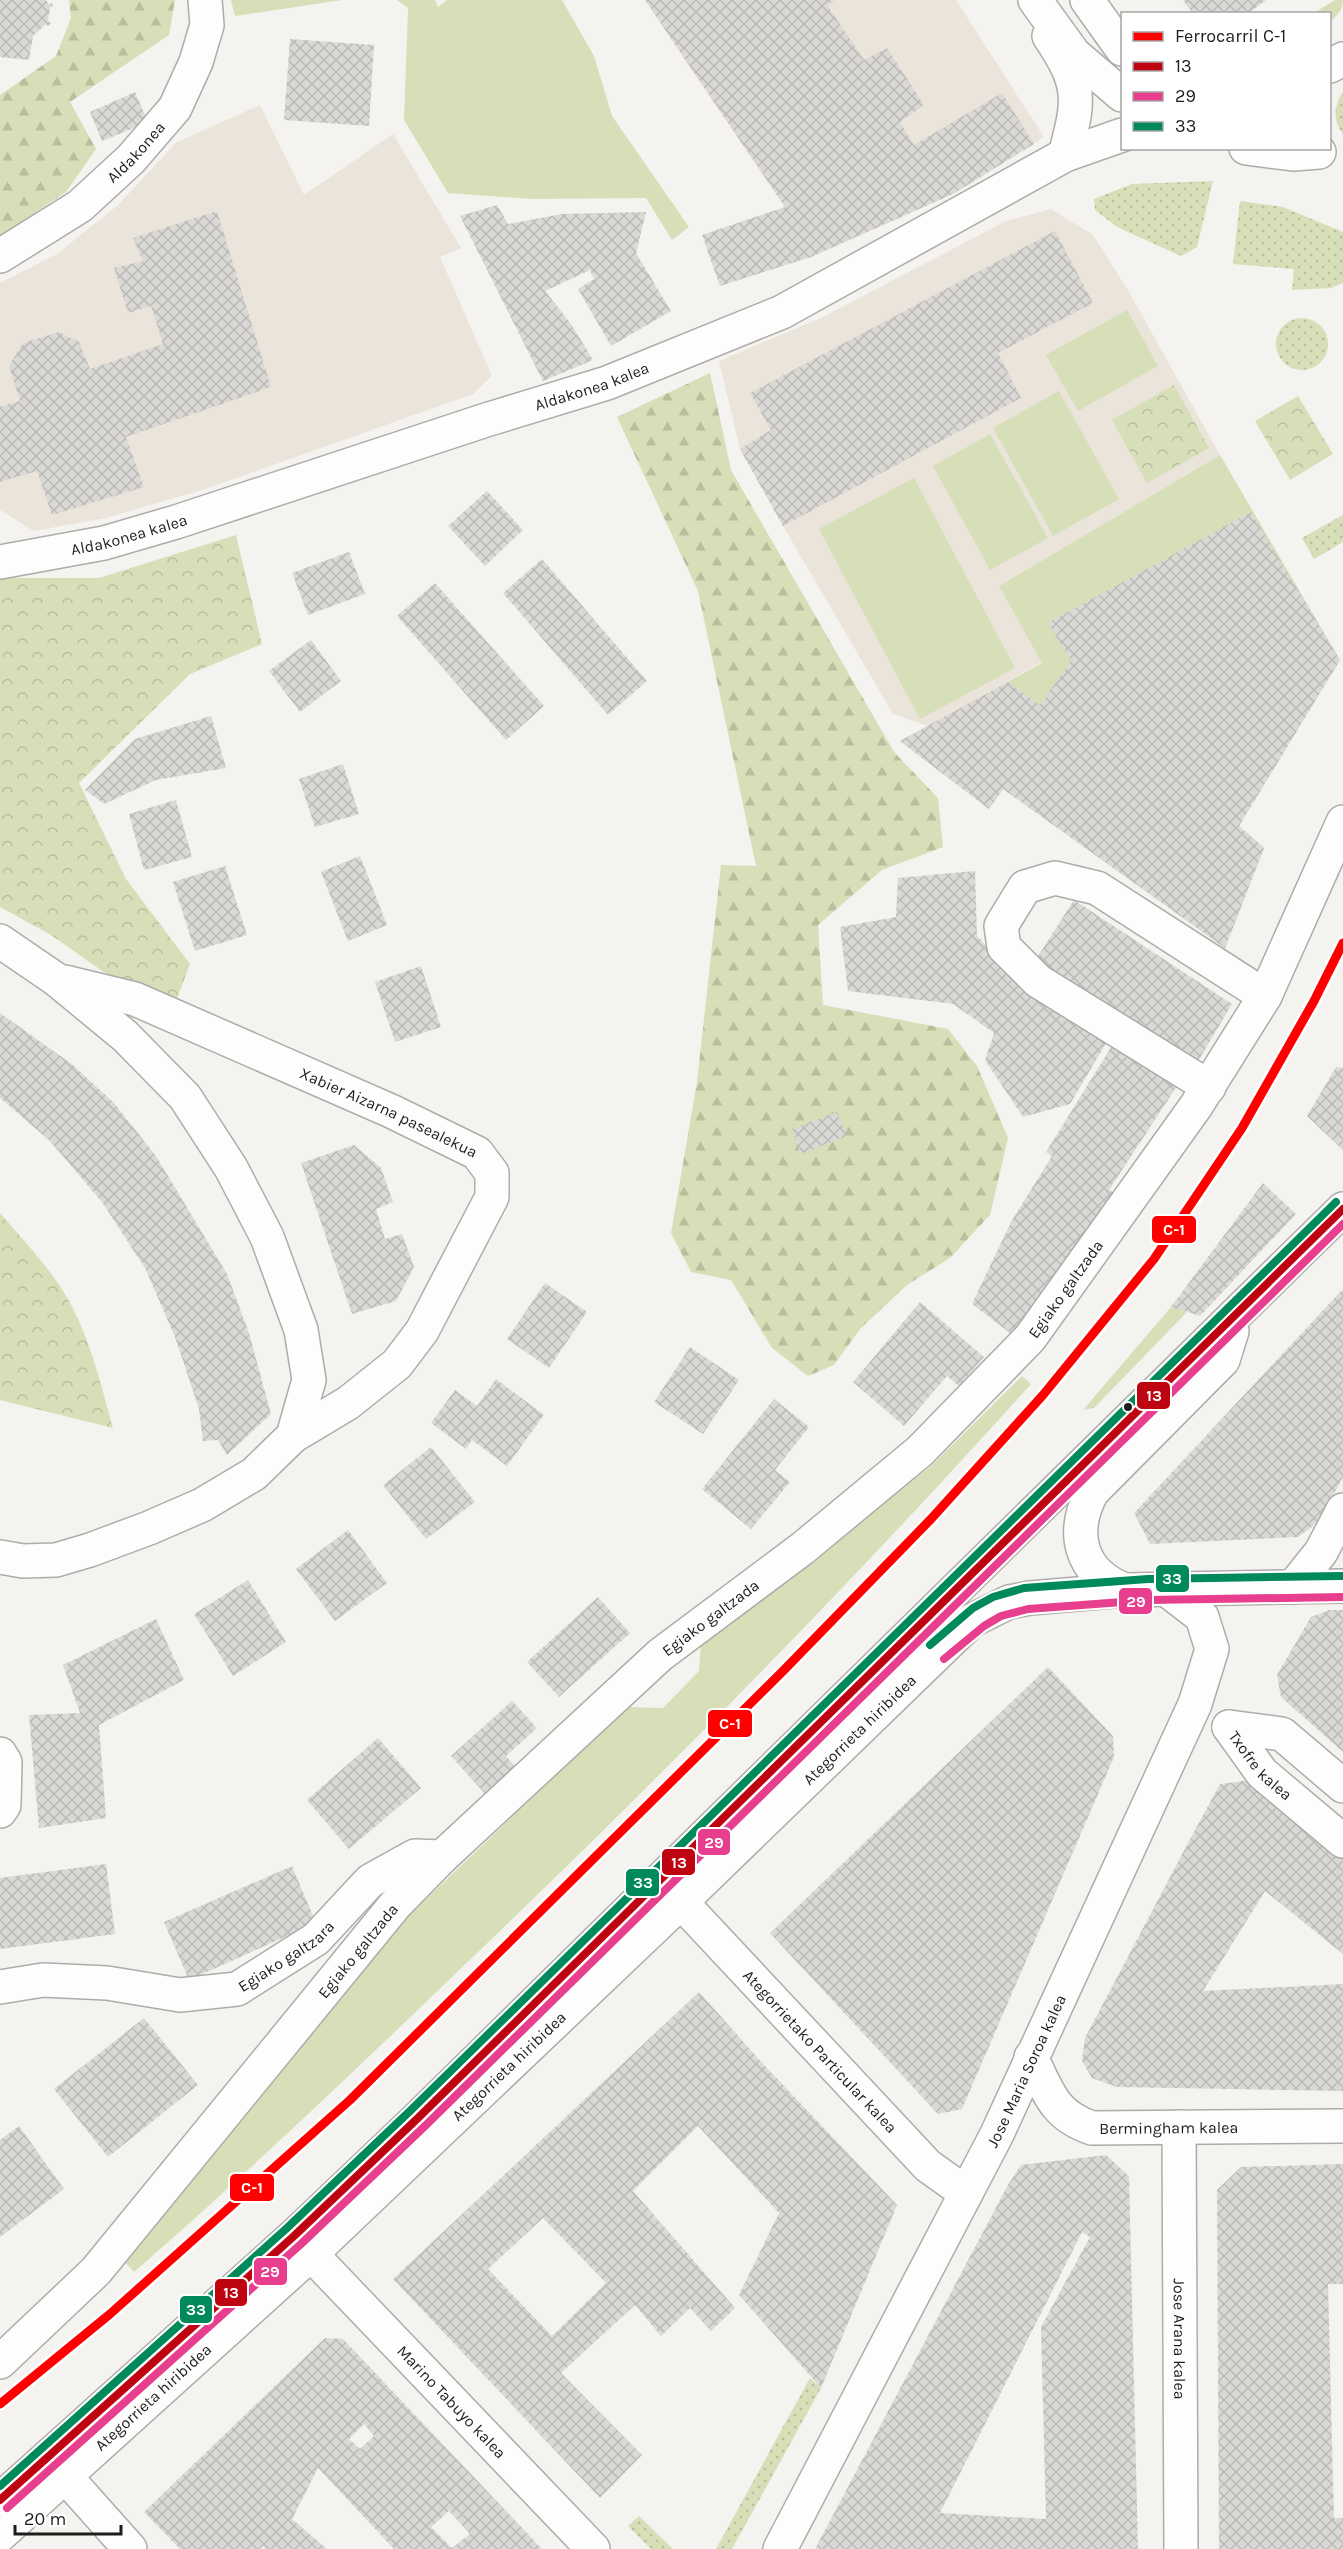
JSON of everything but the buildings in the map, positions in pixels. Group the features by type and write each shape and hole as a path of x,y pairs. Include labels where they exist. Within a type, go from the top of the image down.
{"street":[{"name":"Aldakonea","path":"0,256 80,206 131,159 175,108 196,62 207,26 205,0"},
{"path":"1029,0 1034,14 1067,63 1075,83 1077,105 1065,155"},
{"path":"1035,0 1074,54 1120,93 1087,115 1065,155"},
{"path":"1087,0 1121,48"},
{"name":"Aldakonea kalea","path":"0,561 105,543 176,522 465,426 607,383 782,312 1065,155 1121,135"},
{"path":"1262,150 1326,156"},
{"name":"Egiako galtzada","path":"0,2362 96,2271 395,1905 442,1857 660,1655 802,1548 920,1451 1030,1338 1209,1087 1265,996 1343,822"},
{"path":"1209,1087 1038,981 1004,947 1001,926 1025,887 1055,878 1097,888 1265,996"},
{"name":"Xabier Aizarna pasealekua","path":"0,941 57,980 125,1036 185,1097 231,1168 267,1237 301,1330 309,1380 293,1436"},
{"name":"Xabier Aizarna pasealekua","path":"0,1557 23,1561 56,1560 90,1550 202,1505 254,1474 293,1436 348,1402 397,1364 423,1331 492,1197 492,1173 477,1154 391,1111 135,999 57,980"},
{"name":"Ategorrieta hiribidea","path":"0,2500 294,2236 418,2118 1343,1209"},
{"path":"1125,1590 1101,1577 1085,1555 1080,1539 1080,1522 1084,1507 1092,1492 1223,1360 1236,1315"},
{"path":"1293,1587 1321,1552 1343,1510"},
{"name":"Ategorrieta hiribidea","path":"0,2535 311,2254 681,1902 971,1621 1009,1602 1030,1598 1125,1590 1343,1586"},
{"name":"Jose Maria Soroa kalea","path":"780,2549 997,2134 1195,1704 1212,1649 1202,1617 1167,1590"},
{"name":"Txofre kalea","path":"1343,1786 1282,1734 1228,1727 1262,1773 1343,1841"},
{"path":"0,1754 5,1762 4,1806 0,1811"},
{"name":"Egiako galtzara","path":"0,1988 43,1980 107,1983 180,1995 237,1989 316,1939 370,1881 415,1856 442,1857"},
{"name":"Ategorrietako Particular kalea","path":"681,1902 928,2166 966,2193"},
{"name":"Bermingham kalea","path":"1031,2057 1057,2107 1074,2122 1092,2128 1343,2126"},
{"name":"Jose Arana kalea","path":"1179,2127 1181,2549"},
{"name":"Marino Tabuyo kalea","path":"311,2254 593,2549"},
{"path":"65,2476 130,2549"}],"shaded area":[{"path":"727,0 956,0 1044,137 953,194 811,257 785,207 670,38"},
{"path":"260,105 304,195 393,134 461,248 440,257 492,376 473,394 205,489 106,518 34,531 0,510 0,283 57,254 117,206 177,142"},
{"path":"1051,209 1093,235 1129,292 1220,455 999,586 1042,662 928,726 893,714 783,526 740,449 719,361 821,318 1006,221"}],"green space":[{"path":"69,0 175,0 169,35 70,102 96,149 66,192 0,236 0,95 56,56 71,18"},
{"path":"231,0 342,0 235,16"},
{"path":"397,0 435,0 438,7 447,0 562,0 594,56 612,116 689,227 672,240 646,198 532,199 448,193 404,120 408,8"},
{"path":"1335,0 1343,0 1342,7 1331,21 1331,12 1316,12"},
{"path":"1343,92 1343,134 1337,124 1336,108"},
{"path":"1213,181 1197,247 1181,256 1117,227 1095,210 1094,199 1132,184"},
{"path":"1240,201 1283,207 1343,232 1343,283 1331,288 1292,290 1294,269 1233,264"},
{"path":"1127,310 1158,366 1078,411 1046,355"},
{"path":"1297,318 1307,318 1317,322 1324,329 1328,344 1324,359 1317,366 1307,370 1297,370 1287,366 1280,359 1276,349 1276,339 1280,329 1287,322"},
{"path":"710,373 731,470 894,752 938,798 943,847 882,870 818,925 823,1005 948,1029 977,1066 1008,1138 990,1215 950,1258 907,1285 860,1329 834,1365 808,1376 772,1348 731,1280 691,1272 671,1233 697,1082 721,865 756,866 698,591 617,417"},
{"path":"1174,385 1209,448 1147,483 1112,420"},
{"path":"1059,391 1119,499 1053,536 993,428"},
{"path":"1298,396 1333,454 1290,480 1255,421"},
{"path":"990,434 1048,538 990,570 933,466"},
{"path":"1220,455 1340,660 1239,826 1264,848 1225,948 1003,789 989,809 900,741 1042,663 999,586"},
{"path":"914,478 1015,668 920,719 819,529"},
{"path":"1343,515 1343,542 1314,559 1302,538"},
{"path":"236,535 262,644 190,674 79,783 126,879 190,964 175,1004 108,975 51,935 0,907 0,578 99,578"},
{"path":"0,1213 46,1266 77,1316 100,1379 113,1428 0,1400"},
{"path":"1171,1307 1187,1312 1094,1408 1083,1410"},
{"path":"1022,1376 1031,1384 829,1602 690,1744 351,2074 134,2272 124,2261 407,1917 628,1707 663,1708 699,1671 701,1642 930,1467"},
{"path":"810,2378 821,2388 732,2549 716,2549"},
{"path":"639,2516 673,2549 651,2549 628,2526"}],"rail line":[{"name":"C-1","path":"0,2404 110,2314 350,2100 783,1671 931,1519 1043,1395 1154,1259 1242,1128 1314,1001 1343,943"}],"transit line":[{"name":"33","path":"0,2486 287,2228 411,2110 1336,1202"},
{"name":"13","path":"0,2500 294,2236 418,2118 1343,1209"},
{"name":"29","path":"7,2508 301,2244 425,2126 1343,1224"},
{"name":"33","path":"930,1645 973,1608 993,1597 1024,1588 1148,1579 1343,1576"},
{"name":"29","path":"944,1659 984,1626 1001,1616 1028,1609 1149,1600 1343,1597"}]}
